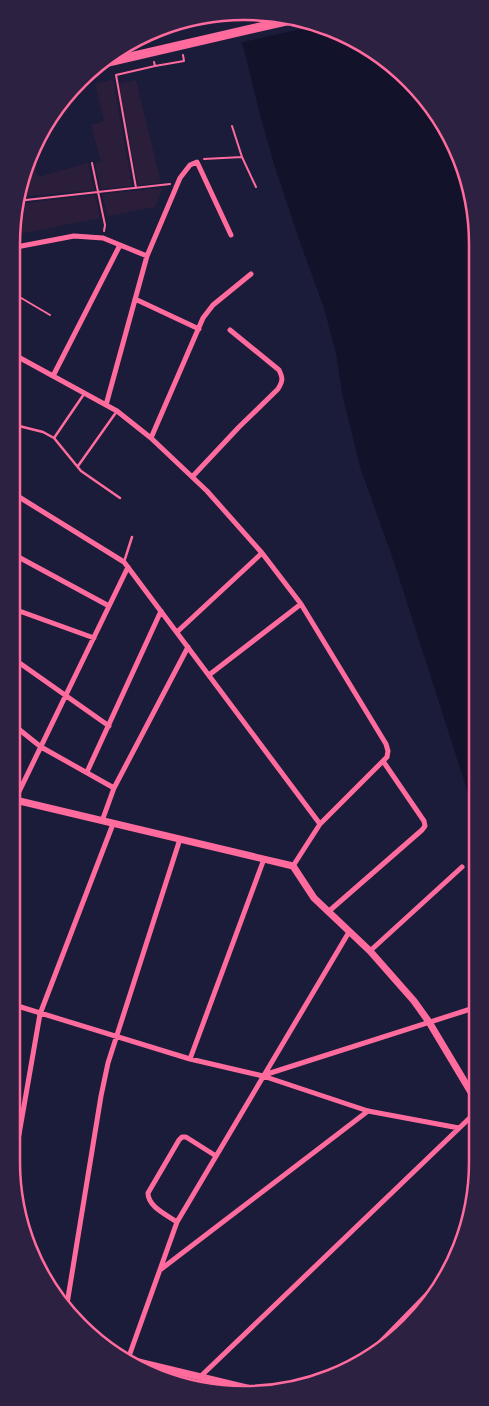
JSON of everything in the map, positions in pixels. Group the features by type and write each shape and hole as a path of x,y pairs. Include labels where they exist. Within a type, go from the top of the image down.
{"main road":[{"path":"117,60 277,22"}],"street":[{"path":"106,405 147,256 180,178 190,165 197,162 231,236"},
{"path":"20,246 74,236 103,238 147,256"},
{"path":"54,376 120,245"},
{"path":"151,438 207,312 251,274"},
{"path":"135,300 199,329"},
{"path":"193,476 278,389 282,382 279,370 230,330"},
{"path":"20,358 117,411 151,438 193,476 262,553 301,604 386,744 387,757 320,824 294,866"},
{"path":"20,498 124,562 320,824"},
{"path":"177,632 262,553"},
{"path":"20,558 109,606"},
{"path":"20,786 128,567"},
{"path":"209,675 301,604"},
{"path":"20,611 94,638"},
{"path":"87,772 161,611"},
{"path":"102,821 114,788 188,647"},
{"path":"20,662 108,726"},
{"path":"20,729 41,746 114,788"},
{"path":"328,912 425,826 424,821 383,761"},
{"path":"20,802 294,866 314,898 370,951 414,1001 429,1022 469,1089"},
{"path":"20,1129 40,1014 113,824"},
{"path":"68,1300 101,1096 116,1038 180,839"},
{"path":"190,1059 264,859"},
{"path":"370,951 462,867"},
{"path":"129,1354 177,1222 349,932"},
{"path":"20,1007 116,1038 190,1059 263,1076 368,1111 460,1128"},
{"path":"263,1076 469,1009"},
{"path":"160,1270 368,1111"},
{"path":"200,1377 469,1119"},
{"path":"177,1222 151,1203 148,1193 179,1140 182,1137 186,1137 216,1156"},
{"path":"389,1333 420,1302"},
{"path":"147,1364 238,1386"}],"lane":[{"path":"54,438 84,393"},
{"path":"78,466 117,411"},
{"path":"20,426 44,432 54,438 82,471 120,498"},
{"path":"124,562 132,536"}],"path":[{"path":"136,188 116,75 184,61"},
{"path":"154,62 155,66"},
{"path":"232,126 242,157 256,187"},
{"path":"197,162 242,157"},
{"path":"92,163 105,225 103,238"},
{"path":"24,200 170,184 176,187"},
{"path":"20,297 50,315"}],"shaded area":[{"path":"234,20 259,20 288,24 317,32 357,50 393,76 423,108 446,145 457,172 465,201 469,230 469,796 395,565 360,467 342,393 336,353 324,308 274,164 244,49"},
{"path":"113,79 132,186 101,189 95,164 101,162 91,125 104,121 95,84"},
{"path":"136,80 161,183 138,185 119,84"},
{"path":"88,163 94,190 25,196 34,167 38,177"},
{"path":"162,188 155,207 108,216 102,194"},
{"path":"95,195 100,218 20,234 24,203"}],"pier":[{"path":"259,20 304,28 239,43 232,22"}]}
